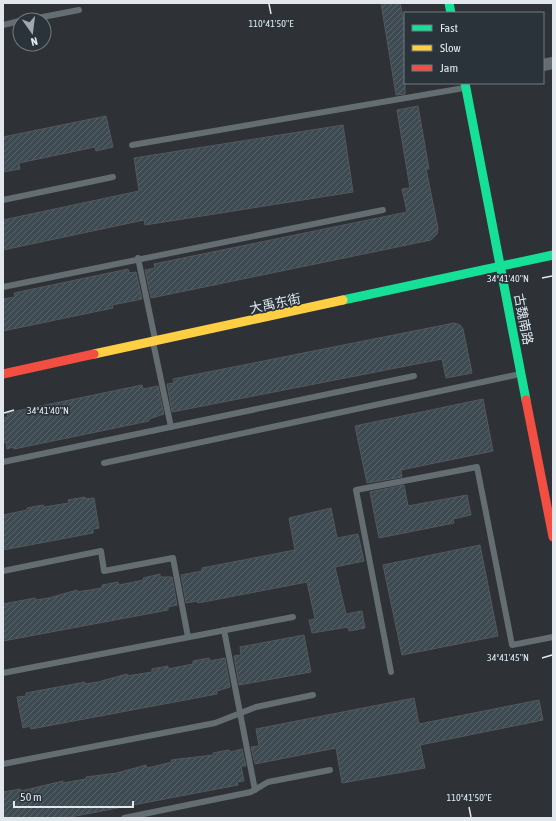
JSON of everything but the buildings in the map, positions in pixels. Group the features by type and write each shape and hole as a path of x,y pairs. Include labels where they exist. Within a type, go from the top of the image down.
{"street":[{"name":"古魏南路","path":"465,85 553,537"},
{"name":"大禹东街","path":"3,374 501,268 553,255"}],"lane":[{"path":"52,15 79,10"},
{"path":"132,145 465,85"},
{"path":"3,200 113,177"},
{"path":"3,287 138,258 383,210"},
{"path":"138,258 171,427"},
{"path":"104,463 521,374"},
{"path":"3,462 414,376"},
{"path":"391,672 356,490 477,466 512,645 553,637"},
{"path":"3,571 101,552 104,571 173,558 188,637"},
{"path":"3,673 293,617"},
{"path":"224,630 255,790"},
{"path":"3,764 215,723 256,707 313,695"},
{"path":"124,818 251,792 268,782 330,770"}],"traffic: fast":[{"path":"449,3 451,12"},
{"path":"465,84 526,400"},
{"path":"343,300 553,255"}],"traffic: slow":[{"path":"94,354 343,300"}],"traffic: jam":[{"path":"3,374 94,354"},
{"path":"526,400 553,537"}]}
